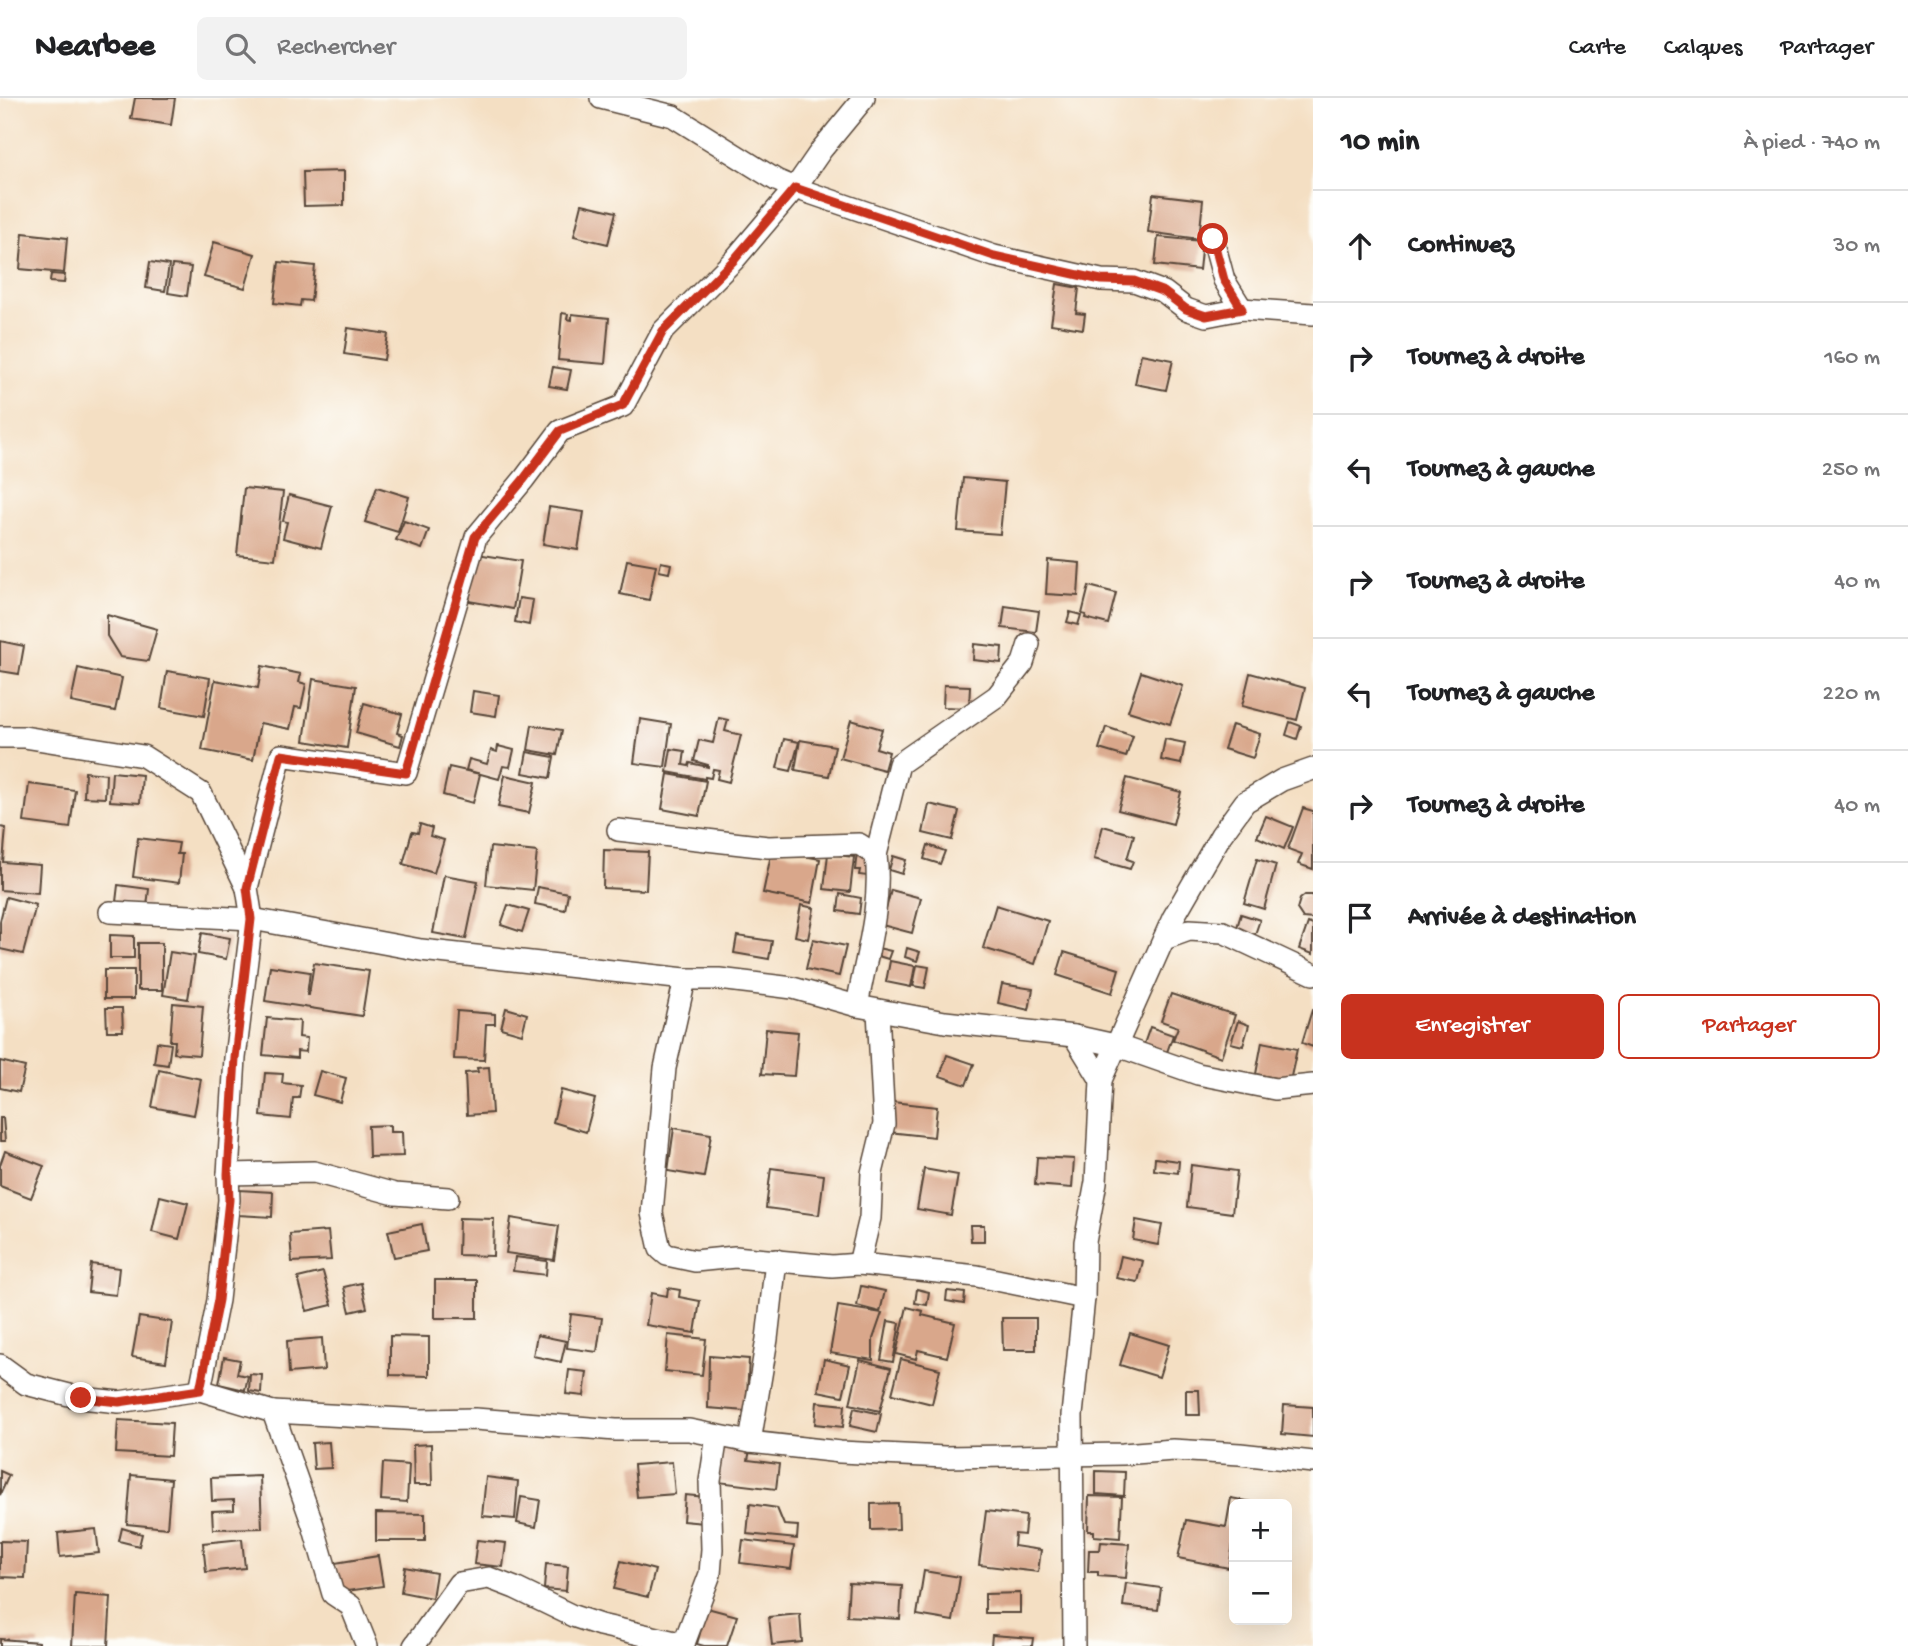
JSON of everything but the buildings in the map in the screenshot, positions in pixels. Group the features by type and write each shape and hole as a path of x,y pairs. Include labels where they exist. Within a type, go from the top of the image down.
{"street":[{"path":"601,98 673,116 776,180 795,188 994,256 1101,280 1134,281 1164,292 1186,309 1206,316 1242,309 1313,314"},
{"path":"247,888 281,755 406,773 475,537 560,431 623,405 663,331 734,260 795,188 822,149 864,98"},
{"path":"1213,239 1224,280 1242,309"},
{"path":"859,1264 870,1218 872,1173 884,1124 867,1008 878,875 876,855 899,764 998,696 1023,663 1029,645"},
{"path":"0,737 24,737 143,756 201,793 247,888 251,919 235,1058 229,1200 218,1300 200,1390"},
{"path":"1074,1646 1072,1415 1084,1298 1084,1242 1097,1182 1101,1080 1173,918 1220,835 1245,802 1305,772 1313,754"},
{"path":"618,830 768,847 859,844 876,855"},
{"path":"110,912 251,919 421,950 793,988 867,1008 958,1024 1074,1036 1115,1045 1198,1074 1275,1089 1313,1085"},
{"path":"1164,939 1189,930 1223,932 1313,974"},
{"path":"685,979 666,1068 652,1213 660,1249 667,1255 695,1261 735,1257 832,1266 859,1264 977,1276 1084,1298"},
{"path":"1074,1036 1101,1080"},
{"path":"228,1174 314,1172 395,1194 448,1198"},
{"path":"750,1442 767,1339 776,1260"},
{"path":"0,1365 26,1384 81,1398 119,1402 200,1390 273,1412 422,1420 475,1419 616,1430 689,1430 750,1442 840,1452 945,1457 1188,1451 1313,1462"},
{"path":"0,1388 26,1384"},
{"path":"273,1412 313,1525 333,1594 351,1606 368,1646"},
{"path":"414,1646 459,1583 489,1578 573,1616 683,1645 710,1574 710,1480 717,1436"}],"route":[{"path":"81,1398 119,1402 200,1390 218,1300 229,1200 235,1058 251,919 247,888 281,755 406,773 475,537 560,431 623,405 663,331 734,260 795,188 994,256 1101,280 1134,281 1164,292 1186,309 1206,316 1242,309 1224,280 1213,239"}]}
